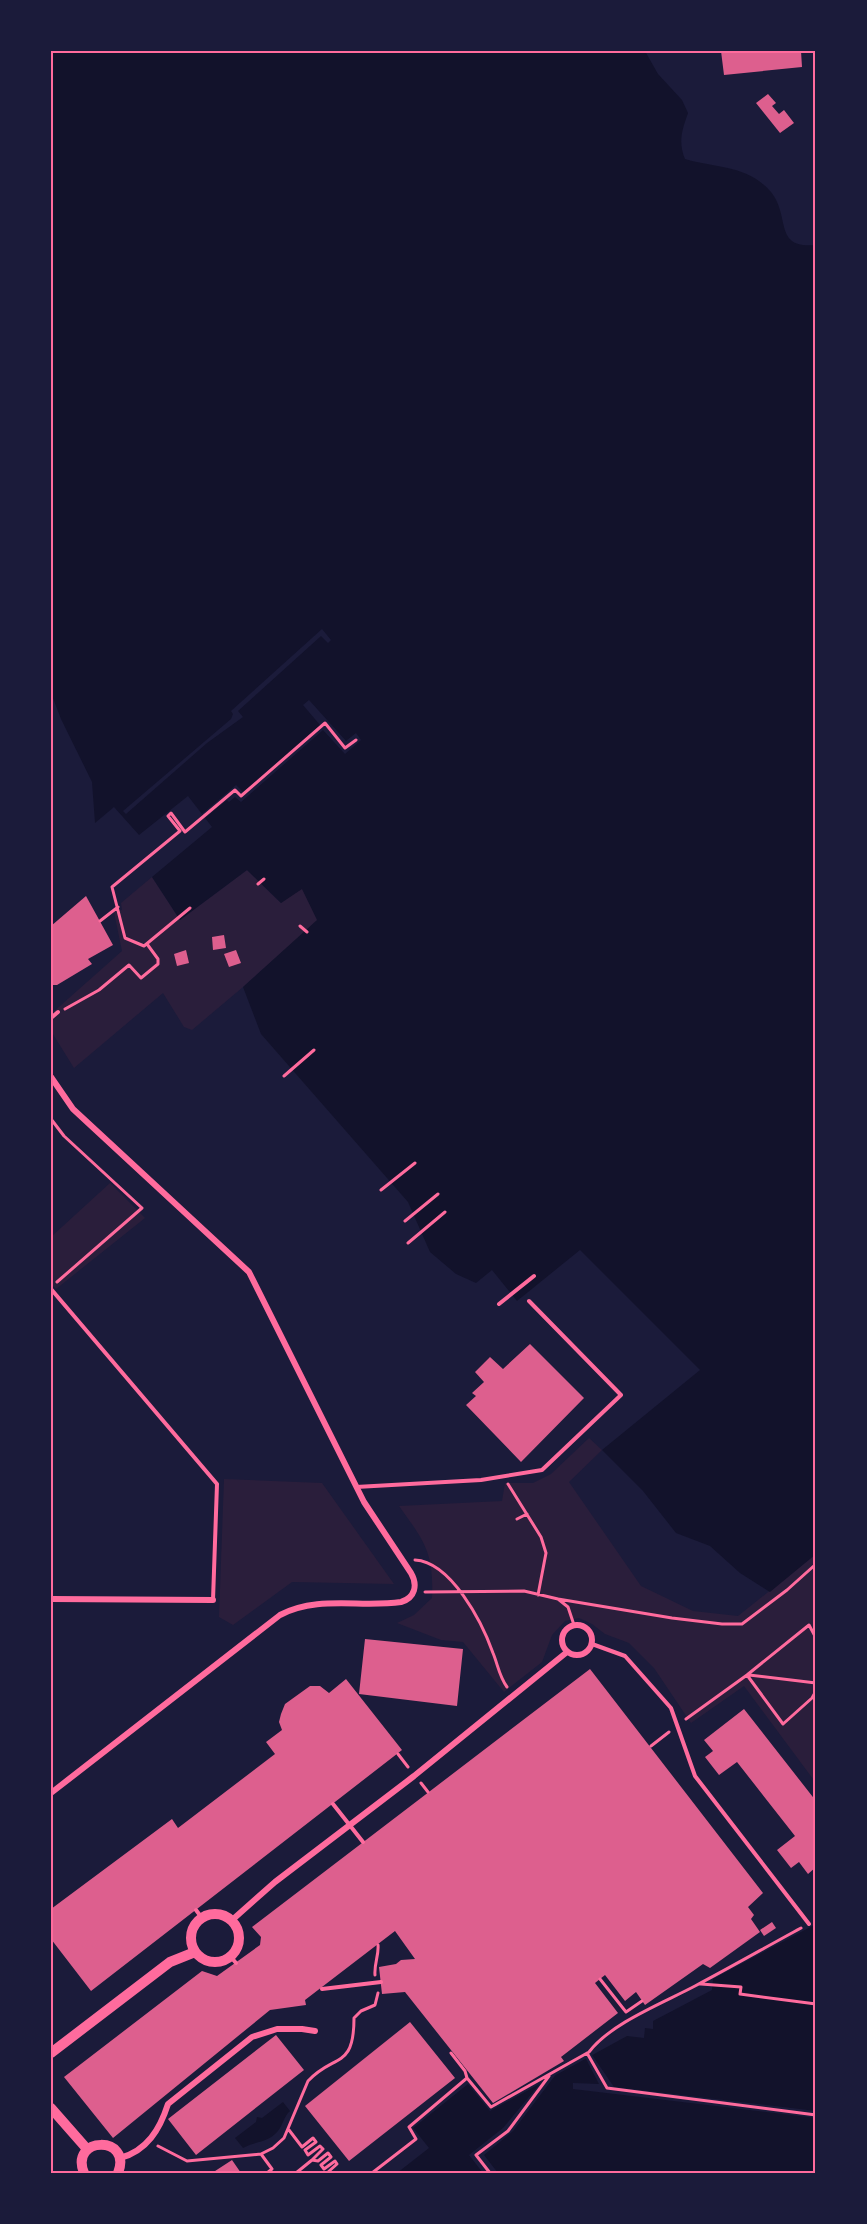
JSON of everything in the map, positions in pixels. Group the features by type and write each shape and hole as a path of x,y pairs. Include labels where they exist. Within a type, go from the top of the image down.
{"street":[{"path":"51,1077 73,1109 249,1272 355,1486 414,1577 414,1593 408,1600 393,1603 318,1603 292,1609 280,1615 51,1793"},
{"path":"51,1599 213,1600"},
{"path":"574,1625 588,1629 592,1638 590,1648 582,1655 567,1652 562,1642 567,1629 574,1625"},
{"path":"231,1921 275,1882 567,1652"},
{"path":"199,1914 217,1914 231,1921 238,1935 233,1959 208,1961 195,1952 191,1937 199,1914"},
{"path":"51,2053 170,1962 195,1952"},
{"path":"120,2158 141,2149 164,2117 168,2104 252,2037 277,2029 315,2031"},
{"path":"51,2108 87,2149"},
{"path":"84,2173 82,2158 87,2149 98,2144 114,2149 120,2158 118,2173"}],"lane":[{"path":"51,1018 58,1012"},
{"path":"499,1304 534,1276"},
{"path":"51,1288 217,1484 213,1600"},
{"path":"355,1486 504,1477 542,1470 621,1395 529,1301"},
{"path":"592,1644 625,1656 671,1708 696,1776 808,1924"},
{"path":"333,1804 363,1842"},
{"path":"322,1989 381,1982"}],"path":[{"path":"190,908 144,946 125,938 112,887 180,831 168,816 171,813 185,832 235,790 241,796 325,723 345,748 356,740"},
{"path":"258,884 264,879"},
{"path":"100,921 118,907"},
{"path":"300,926 307,932"},
{"path":"58,1012 99,990 129,965 141,978 158,964 158,959 147,944"},
{"path":"284,1076 314,1050"},
{"path":"51,1119 64,1136 142,1208 51,1288"},
{"path":"381,1190 415,1163"},
{"path":"405,1221 438,1194"},
{"path":"408,1243 446,1212"},
{"path":"504,1477 541,1537 546,1553 538,1595"},
{"path":"517,1519 527,1514"},
{"path":"402,1559 427,1561 441,1570 460,1593 482,1627 500,1678 514,1696"},
{"path":"414,1593 524,1591 672,1618 742,1624 787,1590 816,1564"},
{"path":"558,1599 568,1607 574,1625"},
{"path":"651,1746 747,1675 809,1625 816,1638"},
{"path":"747,1675 816,1683"},
{"path":"747,1675 783,1724 813,1698 816,1691"},
{"path":"451,2053 465,2071 467,2078 491,2107 587,2053 599,2039 652,2007 700,1984 808,1924"},
{"path":"374,1968 378,1945"},
{"path":"600,1979 626,2012 642,2001"},
{"path":"700,1984 741,1987 740,1994 816,2004"},
{"path":"149,2140 187,2162 261,2154 273,2148 289,2130 308,2081 314,2075 336,2063 348,2052 354,2033 354,2018 361,2011 375,2005 378,1995"},
{"path":"649,2003 652,2007"},
{"path":"587,2053 607,2088 816,2115"},
{"path":"490,2173 476,2155 508,2131 550,2074"},
{"path":"372,2173 416,2139 409,2127 467,2078"},
{"path":"289,2130 302,2147 313,2138 316,2142 305,2150 308,2154 320,2146 323,2150 296,2173"},
{"path":"312,2160 318,2161 328,2153 332,2157 321,2164 324,2169 335,2161 337,2164 327,2173"},
{"path":"261,2154 272,2169 267,2173"}],"shaded area":[{"path":"51,51 645,51 658,74 682,100 688,113 682,136 685,159 742,172 762,183 777,202 788,237 803,245 816,245 816,1554 770,1592 740,1573 710,1546 676,1533 643,1491 602,1450 700,1370 580,1250 517,1301 492,1270 476,1283 456,1274 430,1252 408,1202 261,1034 243,987 317,920 302,889 281,903 247,870 180,920 152,877 212,827 188,796 139,835 114,807 95,823 92,782 51,693"},
{"path":"247,870 281,903 302,888 318,920 192,1030 184,1027 163,993 74,1068 51,1031 51,1014 122,951 114,912 122,910 121,903 152,877 180,920"},
{"path":"110,1183 145,1218 56,1289 51,1284 51,1237"},
{"path":"589,1438 602,1450 569,1482 641,1586 693,1611 738,1616 816,1554 816,1783 744,1686 691,1723 654,1668 629,1643 605,1634 579,1618 565,1621 552,1635 542,1662 504,1692 463,1642 441,1640 397,1623 414,1615 432,1598 431,1570 426,1549 399,1506 502,1501 505,1483 533,1483 551,1474"},
{"path":"224,1479 322,1483 394,1584 292,1582 233,1625 219,1617"},
{"path":"816,1924 816,2173 397,2173 429,2148 413,2128 468,2084 490,2111 627,2036 644,2038 645,2028 653,2029 653,2021 712,1990 713,1979"},
{"path":"283,2102 290,2111 278,2131 266,2140 243,2148 235,2138 256,2122 257,2117 262,2118"}],"pier":[{"path":"322,629 331,640 328,643 321,636 238,711 243,717 207,743 126,814 123,811 231,719 233,714 231,711"},
{"path":"309,700 346,741 356,733 361,740 345,754 323,730 241,802 235,797 229,802 227,800 205,818 202,814 236,785 243,792 320,725 303,705"},
{"path":"590,2052 614,2087 816,2111 816,2118 573,2089 573,2083 599,2084 584,2055"},
{"path":"560,2069 513,2131 484,2155 498,2173 483,2173 469,2155 503,2128 544,2079"}],"building":[{"path":"721,51 801,51 802,67 724,75"},
{"path":"768,94 776,103 772,106 779,114 784,110 794,123 780,133 756,103"},
{"path":"86,896 113,945 88,959 92,964 57,985 51,985 51,926"},
{"path":"224,935 226,948 213,950 212,937"},
{"path":"186,950 189,963 177,966 174,954"},
{"path":"236,950 241,963 229,967 224,954"},
{"path":"530,1344 584,1398 521,1462 466,1405 476,1396 472,1393 484,1382 475,1372 490,1357 503,1369"},
{"path":"365,1639 463,1649 457,1706 359,1694"},
{"path":"590,1669 763,1893 748,1907 754,1915 751,1919 760,1932 710,1968 703,1964 645,2005 636,1992 625,2001 605,1975 595,1983 618,2013 561,2057 564,2061 493,2103 405,1992 382,1994 379,1967 396,1964 401,1960 415,1959 395,1931 305,2000 306,2005 270,2010 113,2138 64,2077 202,1971 217,1976 260,1945 261,1937 252,1927"},
{"path":"346,1679 402,1750 91,1991 51,1939 51,1909 172,1819 178,1828 275,1754 266,1742 282,1730 279,1722 285,1704 310,1686 320,1686 329,1693"},
{"path":"744,1709 816,1801 816,1867 808,1874 799,1862 791,1868 777,1850 795,1836 737,1762 719,1775 705,1757 713,1751 704,1740"},
{"path":"772,1922 776,1928 764,1936 760,1930"},
{"path":"410,2022 455,2078 349,2161 305,2106"},
{"path":"276,2035 304,2070 196,2155 168,2119"},
{"path":"232,2160 241,2173 212,2173"}]}
